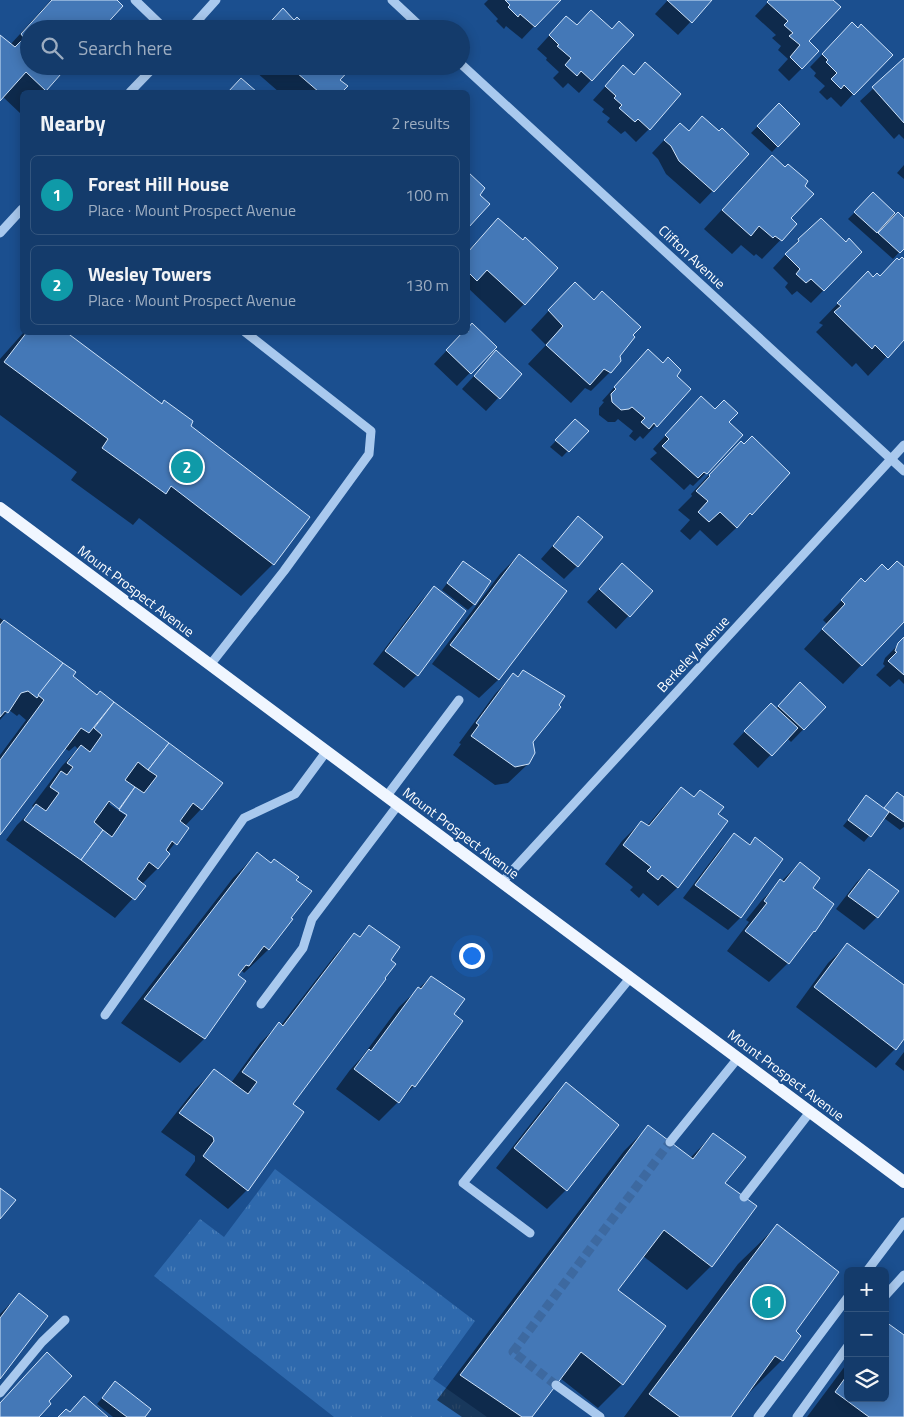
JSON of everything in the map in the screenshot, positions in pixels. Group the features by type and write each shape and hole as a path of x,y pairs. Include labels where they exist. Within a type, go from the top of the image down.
{"main road":[{"name":"Mount Prospect Avenue","path":"0,508 904,1182"}],"street":[{"path":"136,0 156,20"},
{"path":"198,20 216,0"},
{"path":"392,0 413,20"},
{"name":"Clifton Avenue","path":"470,72 904,471"},
{"path":"132,90 146,75"},
{"path":"0,233 20,211"},
{"path":"210,665 284,571 370,454 371,431 249,335"},
{"name":"Berkeley Avenue","path":"502,882 904,445"},
{"path":"386,797 459,700"},
{"path":"105,1015 244,818 294,794 326,752"},
{"path":"261,1004 302,948 312,919 398,805"},
{"path":"530,1234 463,1183 630,978"},
{"path":"670,1142 738,1058"},
{"path":"744,1197 810,1112"},
{"path":"870,1267 904,1222"},
{"path":"889,1292 904,1275"},
{"path":"758,1417 844,1302"},
{"path":"0,1393 42,1342 65,1320"},
{"path":"797,1417 844,1352"},
{"path":"556,1385 600,1417"}],"green space":[{"path":"275,1169 475,1321 433,1379 487,1417 334,1417 154,1276 200,1219 224,1237"}],"building":[{"path":"52,0 117,0 123,6 110,20 34,20"},
{"path":"505,0 561,0 535,27 520,14 518,17 508,7 510,5"},
{"path":"667,0 712,0 692,23"},
{"path":"769,0 833,0 841,7 809,41 819,51 802,69 790,57 800,45 789,36 793,33 784,25 788,21 767,2"},
{"path":"283,8 294,20 272,20"},
{"path":"591,10 612,29 619,21 634,35 592,81 581,71 577,76 565,65 571,58 557,46 559,45 549,35 566,16 577,25"},
{"path":"852,22 858,28 861,24 893,55 854,95 844,85 841,89 831,79 837,73 826,62 828,60 822,54"},
{"path":"0,35 15,47 20,42 20,75 23,75 0,101"},
{"path":"904,58 904,123 872,87"},
{"path":"645,62 681,94 650,130 638,119 635,122 619,108 622,105 614,98 616,96 605,86 623,65 634,75"},
{"path":"29,75 60,75 45,90"},
{"path":"299,75 345,75 340,80 348,86 344,90 317,90"},
{"path":"241,78 255,90 230,90"},
{"path":"779,103 800,124 778,147 757,126"},
{"path":"702,116 719,131 722,128 749,154 714,192 679,161 671,146 664,140 680,123 689,131"},
{"path":"772,155 785,167 788,164 808,181 805,186 814,194 791,218 797,224 782,241 775,236 773,238 759,226 751,236 722,210"},
{"path":"470,174 485,188 480,195 490,204 470,226"},
{"path":"873,192 895,213 877,233 854,212"},
{"path":"898,212 904,218 904,249 900,253 878,233"},
{"path":"498,218 523,240 525,237 558,268 525,305 487,270 477,281 470,274 470,250"},
{"path":"821,218 846,242 849,238 862,252 824,291 811,279 806,283 796,274 800,269 785,254"},
{"path":"902,257 904,259 904,340 888,358 875,345 872,349 834,312 841,306 837,303 868,271 873,277 877,273 880,276 897,258 899,260"},
{"path":"575,282 594,300 602,291 641,327 633,335 635,337 620,356 621,361 611,373 604,369 590,385 546,345 563,326 548,310"},
{"path":"472,323 497,347 471,374 446,350 460,335 470,335 470,326"},
{"path":"25,335 70,335 162,404 164,400 193,421 191,426 310,517 274,565 171,486 166,494 102,448 108,439 4,362"},
{"path":"648,349 663,363 668,357 681,370 677,376 691,389 657,427 654,423 649,429 641,422 645,418 632,407 621,410 612,402 611,394 616,389 614,387"},
{"path":"496,350 522,374 500,399 474,376"},
{"path":"701,396 715,409 724,400 738,413 729,422 743,435 707,474 704,472 698,478 662,446 669,439 665,435"},
{"path":"575,419 589,431 569,452 555,440"},
{"path":"752,436 790,473 752,515 750,513 737,528 720,512 709,522 698,512 708,501 696,491 741,441 744,444"},
{"path":"578,516 603,537 578,567 553,546"},
{"path":"519,554 567,591 499,680 450,645"},
{"path":"463,561 491,581 475,605 447,583"},
{"path":"897,561 904,567 904,622 862,666 822,629 845,604 841,600 861,578 865,582 882,564 888,570"},
{"path":"622,563 653,591 630,617 599,589"},
{"path":"434,586 466,611 418,676 385,651"},
{"path":"4,620 63,663 37,698 28,691 21,693 8,713 5,711 0,717 0,625"},
{"path":"904,637 904,675 888,661 897,652 895,651 898,643"},
{"path":"63,663 76,672 73,676 97,695 100,691 114,702 89,733 81,728 0,835 0,760 44,700 38,695"},
{"path":"523,670 565,696 559,705 561,707 533,742 535,753 529,764 515,767 471,736 479,725 476,723 513,673 518,677"},
{"path":"800,682 826,707 804,730 778,706"},
{"path":"114,702 169,743 148,770 138,762 125,780 135,787 119,809 109,801 94,822 103,830 81,860 24,820 36,804 46,811 59,793 50,787 61,771 67,775 73,767 67,763 81,745 90,752 102,735 94,728"},
{"path":"771,703 798,728 772,756 744,731"},
{"path":"169,743 223,783 202,810 193,803 180,821 189,828 177,845 172,841 166,850 170,854 158,869 149,862 137,879 146,886 135,900 81,860 103,830 112,837 127,815 119,810 135,787 144,793 157,776 148,770"},
{"path":"681,787 694,797 700,790 724,807 718,814 728,821 678,888 662,875 658,880 647,871 651,867 623,845 641,821 649,826"},
{"path":"897,792 904,797 904,822 884,808"},
{"path":"866,795 889,812 871,837 848,820"},
{"path":"734,833 750,845 755,837 783,859 741,918 695,885"},
{"path":"257,852 271,863 274,859 299,877 296,880 312,891 269,950 264,946 249,966 246,965 238,975 246,981 205,1039 144,999"},
{"path":"800,862 820,878 813,888 834,904 815,932 789,964 745,931 767,903 764,901 780,879 784,882"},
{"path":"869,869 899,891 878,918 848,896"},
{"path":"369,925 400,947 391,960 396,964 293,1104 304,1112 248,1191 203,1156 214,1141 213,1137 179,1113 214,1069 248,1094 257,1082 242,1072 279,1022 283,1026 354,933 360,937"},
{"path":"847,943 904,985 904,1039 896,1050 814,987"},
{"path":"431,976 465,999 454,1014 463,1021 415,1087 412,1085 399,1103 354,1069 369,1049 371,1051 418,987 421,989"},
{"path":"566,1082 619,1125 567,1191 514,1148"},
{"path":"648,1125 693,1159 713,1133 746,1157 725,1183 757,1206 712,1267 664,1230 618,1290 666,1326 623,1385 581,1352 532,1417 522,1417 460,1375"},
{"path":"0,1188 16,1200 0,1219"},
{"path":"777,1224 839,1272 796,1331 801,1336 783,1361 775,1356 731,1417 680,1417 649,1394"},
{"path":"19,1293 48,1316 0,1379 0,1318"},
{"path":"889,1324 904,1335 904,1417 869,1417 849,1402 889,1402"},
{"path":"47,1352 72,1376 49,1401 51,1404 39,1417 0,1417 0,1403"},
{"path":"844,1380 844,1399 835,1392"},
{"path":"115,1381 151,1409 145,1417 127,1417 102,1398"},
{"path":"84,1396 108,1417 58,1417 66,1409 70,1412"}],"tunnel":[{"path":"556,1385 513,1352 670,1142"}],"place":[{"name":"Wesley Towers","path":"187,467"},
{"name":"Forest Hill House","path":"768,1302"}]}
